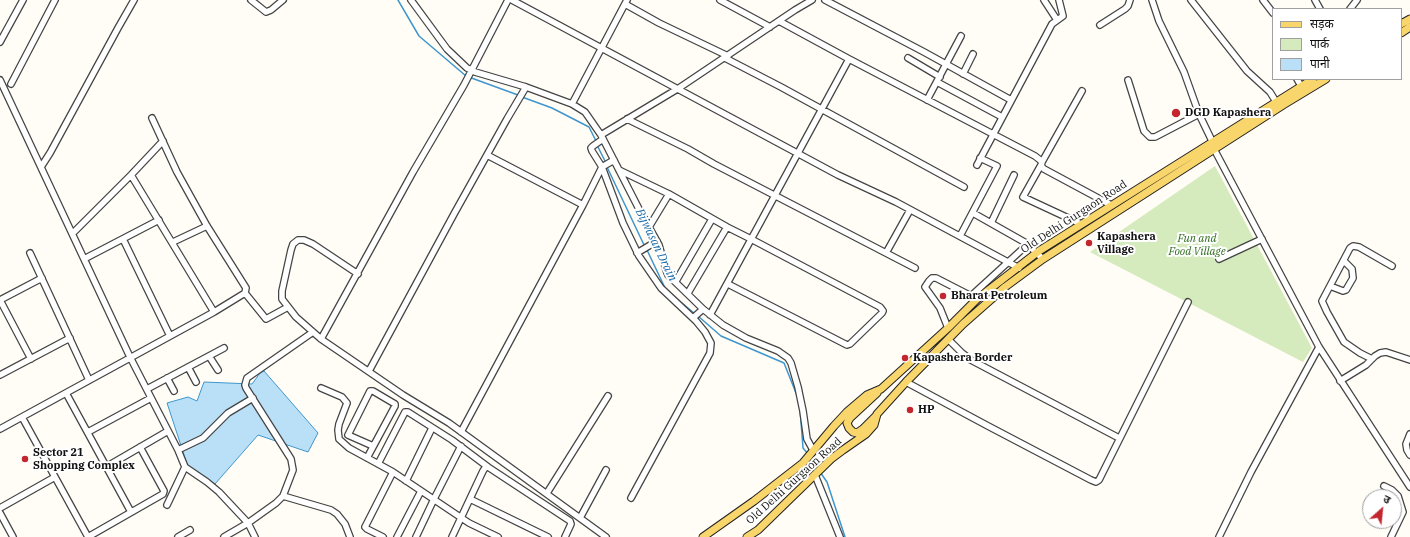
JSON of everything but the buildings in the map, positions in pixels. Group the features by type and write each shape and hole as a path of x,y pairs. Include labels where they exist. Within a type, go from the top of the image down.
{"main road":[{"name":"Old Delhi Gurgaon Road","path":"748,537 758,530 843,450 866,434 874,425 877,414 906,382 948,339 1005,287 1043,259 1278,104 1311,80"},
{"name":"Old Delhi Gurgaon Road","path":"1278,104 1324,80"},
{"name":"Old Delhi Gurgaon Road","path":"703,537 754,501 803,463 847,412 867,395 881,389 948,328 974,298 1081,224 1214,146"},
{"path":"877,414 863,429 857,433 853,432 849,428 848,423 850,418 881,389"}],"street":[{"path":"0,42 23,0"},
{"path":"11,84 56,0"},
{"path":"41,167 134,0"},
{"path":"251,0 266,12 271,10 283,0"},
{"path":"411,0 447,49 471,73 526,87 572,104 585,112 619,170 649,227 655,242 661,250 668,275 688,292 702,310 731,331 778,351 788,358 791,363 798,387 807,439 811,453"},
{"path":"321,339 413,172 471,73 508,0"},
{"path":"512,0 838,174 910,210 1019,268"},
{"path":"720,0 770,27"},
{"path":"631,498 710,353 711,343 694,317 661,288 649,272 623,223 603,167 591,148 627,119 679,88 812,0"},
{"path":"825,0 1011,100"},
{"path":"1044,0 1057,20"},
{"path":"977,165 1052,24 1063,15 1059,0"},
{"path":"1100,25 1125,9 1130,0"},
{"path":"1152,0 1159,20 1184,72 1199,114 1262,239 1319,346 1340,381 1409,483"},
{"path":"1191,0 1247,71 1266,88 1278,104"},
{"path":"1263,0 1272,12"},
{"path":"1351,8 1357,0"},
{"path":"572,104 626,2 659,23 726,57 964,187"},
{"path":"780,21 1035,156 1044,169 1111,206"},
{"path":"927,100 961,36"},
{"path":"963,74 973,54"},
{"path":"908,58 938,79 1002,117"},
{"path":"710,315 850,59"},
{"path":"0,80 130,357 178,450 185,467 219,492 248,523 255,537"},
{"path":"1128,80 1144,131 1150,137 1154,137 1199,114"},
{"path":"1298,80 1301,86"},
{"path":"369,372 392,325 526,87"},
{"path":"1081,224 1023,197 1082,91"},
{"path":"152,118 177,172 207,226 246,288 245,293 266,319 288,307"},
{"path":"627,119 915,268"},
{"path":"73,233 132,175 163,141"},
{"path":"487,155 583,205"},
{"path":"960,236 997,166 980,158"},
{"path":"461,432 603,167 612,160"},
{"path":"619,170 669,194 712,219 880,307 882,309 882,313 850,344 847,345 728,284"},
{"path":"132,175 214,312"},
{"path":"991,224 1014,175"},
{"path":"649,227 669,194"},
{"path":"886,253 910,210"},
{"path":"973,213 1028,244 1043,259"},
{"path":"676,281 712,219"},
{"path":"84,259 159,220"},
{"path":"173,242 207,226"},
{"path":"688,292 728,227"},
{"path":"123,239 170,336"},
{"path":"1219,260 1262,239"},
{"path":"358,274 313,244 301,240 295,242 291,250 282,295 284,302 296,317 321,339 461,432 606,537"},
{"path":"638,252 655,242"},
{"path":"948,328 940,308 925,287 926,283 932,278 936,278 974,298 1008,262 1028,244"},
{"path":"1372,359 1347,344 1339,334 1322,303 1323,298 1350,248 1356,246 1392,266"},
{"path":"30,253 89,380"},
{"path":"1330,286 1343,291 1346,290 1353,278 1354,275 1352,269 1344,261"},
{"path":"31,359 0,300 42,278"},
{"path":"0,429 214,312 245,293"},
{"path":"906,382 1096,482 1099,480 1188,302"},
{"path":"694,317 702,310"},
{"path":"224,537 248,523 276,503 283,496 291,476 293,463 245,385 247,378 249,375 313,332"},
{"path":"0,375 70,338"},
{"path":"948,339 971,360 1119,438"},
{"path":"1219,537 1319,346"},
{"path":"146,389 224,348"},
{"path":"1340,381 1366,365 1377,354 1386,352 1410,360"},
{"path":"209,356 218,370"},
{"path":"188,367 196,382"},
{"path":"167,378 174,391"},
{"path":"321,388 346,400 347,406 338,430 339,439 349,448 392,472 476,526 498,537"},
{"path":"367,458 395,404 370,391 348,434 373,446"},
{"path":"66,393 131,512"},
{"path":"547,494 608,396"},
{"path":"88,432 151,398"},
{"path":"178,450 203,438 228,413 253,398"},
{"path":"378,464 405,412 408,412 461,446 488,467 570,521 570,527 565,537"},
{"path":"22,417 88,537 162,495 164,492"},
{"path":"406,481 432,428"},
{"path":"106,467 168,431"},
{"path":"1410,434 1406,447 1410,455"},
{"path":"416,537 461,446"},
{"path":"140,447 164,492 172,494"},
{"path":"167,505 185,467"},
{"path":"452,537 483,471 488,467"},
{"path":"580,518 606,470"},
{"path":"383,537 365,527 392,472"},
{"path":"818,472 840,537"},
{"path":"0,508 55,477"},
{"path":"1384,486 1392,490 1398,496 1403,512 1391,537"},
{"path":"397,537 421,491"},
{"path":"283,496 331,510 337,514 345,524 350,537"},
{"path":"470,499 548,537"},
{"path":"1403,512 1410,510"},
{"path":"0,513 13,537"},
{"path":"178,537 190,530"}],"green space":[{"name":"Fun and Food Village","path":"1215,166 1312,348 1303,362 1090,252"}],"water":[{"path":"264,371 318,433 308,452 258,435 215,484 188,467 167,403 188,397 197,401 204,382 252,384 260,373"}],"waterway":[{"name":"Bijwasan Drain","path":"398,0 419,36 466,76 518,95"},
{"name":"Bijwasan Drain","path":"522,97 552,108 589,127 596,141"},
{"name":"Bijwasan Drain","path":"597,145 606,163"},
{"name":"Bijwasan Drain","path":"607,167 645,247"},
{"name":"Bijwasan Drain","path":"647,250 666,290"},
{"name":"Bijwasan Drain","path":"669,292 695,314"},
{"name":"Bijwasan Drain","path":"698,316 721,336 784,363 798,398"},
{"name":"Bijwasan Drain","path":"800,409 803,448 808,454"},
{"name":"Bijwasan Drain","path":"810,457 818,469"},
{"name":"Bijwasan Drain","path":"820,472 827,482 845,537"}],"place":[{"name":"DGD Kapashera","path":"1176,113"},
{"name":"Kapashera Village","path":"1089,243"},
{"name":"Bharat Petroleum","path":"943,296"},
{"name":"Kapashera Border","path":"905,358"},
{"name":"HP","path":"910,410"},
{"name":"Sector 21 Shopping Complex","path":"25,459"}]}
